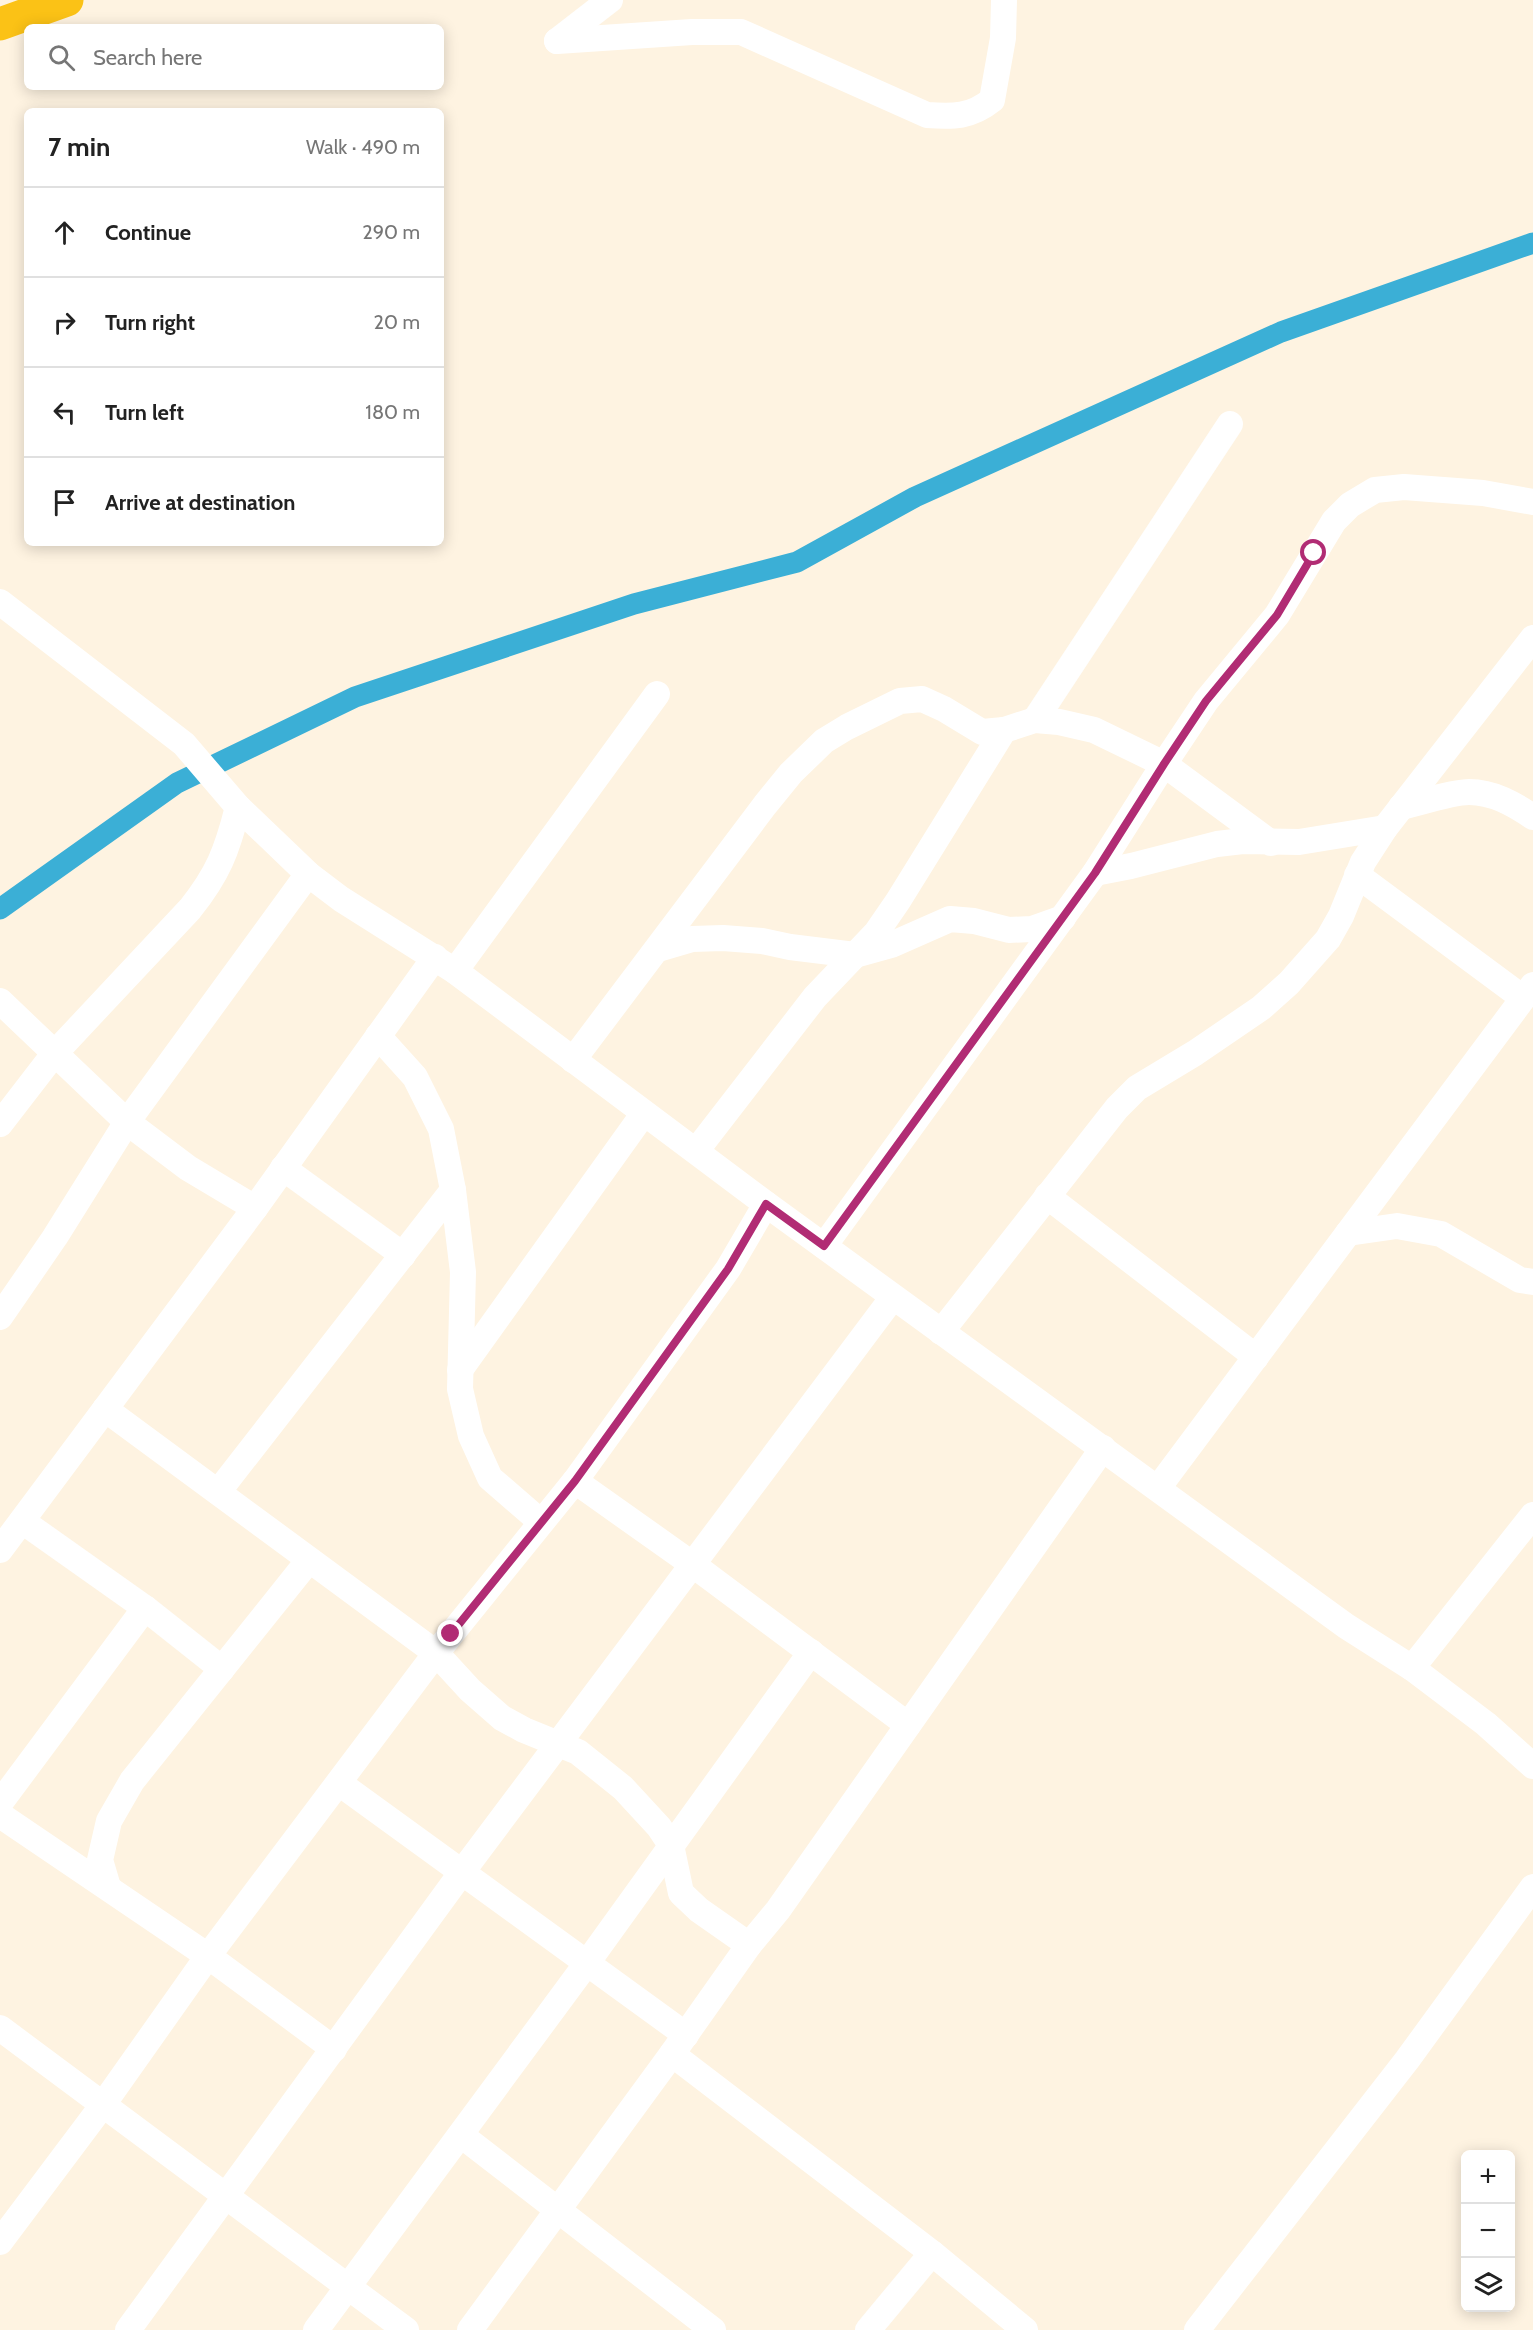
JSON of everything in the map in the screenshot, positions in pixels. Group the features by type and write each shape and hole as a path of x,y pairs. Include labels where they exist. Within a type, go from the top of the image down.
{"highway":[{"path":"0,24 67,0"}],"street":[{"path":"610,0 557,41 692,32 741,32 927,115 950,117 978,111 992,100 1003,38 1004,0"},
{"path":"1035,720 1230,424"},
{"path":"824,1246 1095,873 1206,701 1277,615 1334,521 1350,505 1376,490 1404,487 1484,493 1533,502"},
{"path":"1,605 184,744 238,807 308,874 341,899 445,964 941,1332 1346,1626 1412,1668 1486,1724 1533,1766"},
{"path":"941,1332 1117,1108 1137,1088 1196,1053 1261,1008 1289,983 1328,939 1341,916 1363,862 1385,828 1533,638"},
{"path":"0,1550 255,1208 378,1036 445,964 657,694"},
{"path":"573,1060 765,805 792,773 824,741 900,701 922,699 944,709 982,732 1004,730 1035,720 1059,722 1094,730 1164,764 1271,843"},
{"path":"696,1151 814,997 876,933 898,902 1004,730"},
{"path":"1401,807 1468,792 1511,802 1533,817"},
{"path":"0,1124 54,1054 190,909 208,886 228,846 238,807"},
{"path":"1095,873 1217,844 1243,841 1299,842 1385,828"},
{"path":"0,1317 127,1122 308,874"},
{"path":"1158,1488 1528,992 1357,875"},
{"path":"658,949 692,939 723,938 762,941 855,955 891,945 950,919 974,921 1010,930 1032,929 1063,918"},
{"path":"0,1001 127,1122 188,1168 255,1208"},
{"path":"378,1036 415,1077 441,1129 453,1190 463,1272 460,1389 471,1436 490,1478 541,1522"},
{"path":"460,1370 644,1113"},
{"path":"283,1168 403,1255"},
{"path":"218,1492 453,1190"},
{"path":"1047,1196 1256,1357"},
{"path":"0,2242 102,2106 208,1956 436,1653 575,1481 728,1269 766,1204"},
{"path":"1348,1233 1397,1226 1441,1234 1520,1280 1533,1282"},
{"path":"128,2330 462,1872 893,1297"},
{"path":"105,1409 436,1653 470,1690 502,1718 578,1752 623,1788 659,1827 671,1845 681,1893 699,1910 749,1945"},
{"path":"470,2330 679,2045 749,1945 778,1910 1103,1448"},
{"path":"575,1481 692,1564 908,1725"},
{"path":"1412,1668 1533,1515"},
{"path":"22,1521 145,1608 222,1669"},
{"path":"108,1887 100,1860 109,1821 132,1781 309,1560"},
{"path":"0,1803 145,1608"},
{"path":"316,2330 587,1963 811,1652"},
{"path":"339,1783 587,1963 679,2045 1025,2330"},
{"path":"0,1815 208,1956 334,2049"},
{"path":"1197,2330 1407,2060 1533,1887"},
{"path":"0,2028 406,2330"},
{"path":"461,2135 713,2330"},
{"path":"868,2330 932,2253"}],"waterway":[{"path":"0,909 177,783 355,697 634,604 797,562 915,497 1281,332 1533,243"}],"route":[{"path":"451,1634 575,1481 728,1269 766,1204 824,1246 1095,873 1206,701 1277,615 1314,553"}]}
